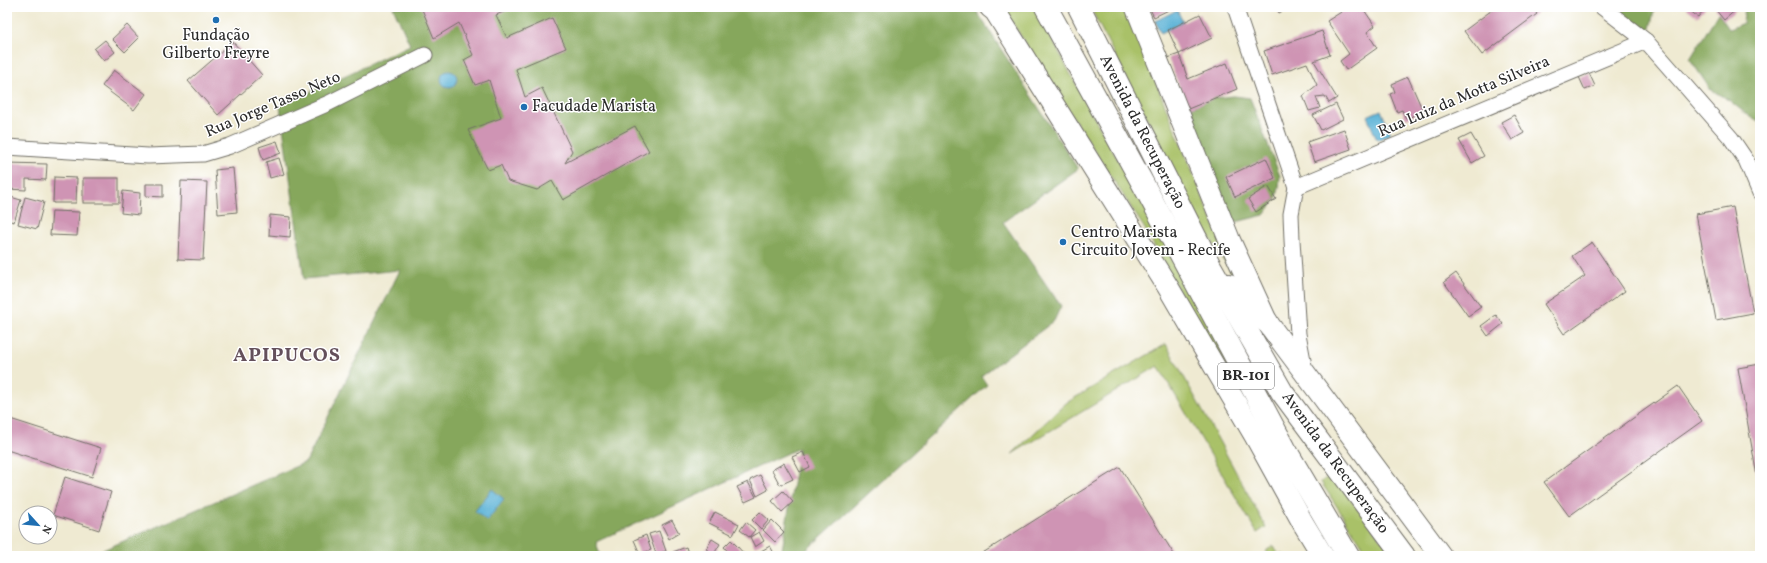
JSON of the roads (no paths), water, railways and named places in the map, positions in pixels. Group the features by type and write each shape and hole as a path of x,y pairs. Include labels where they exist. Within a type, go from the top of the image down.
{"highway":[{"name":"Avenida da Recuperação","path":"1046,7 1148,193 1285,449 1348,556"},
{"name":"Avenida da Recuperação","path":"1078,7 1210,266 1282,392 1404,556"},
{"path":"1210,266 1267,322"}],"main road":[{"name":"Avenida da Recuperação","path":"1136,7 1229,239 1267,322 1440,556"},
{"path":"993,8 1168,287 1323,556"}],"street":[{"path":"1235,7 1296,187 1291,214 1292,240 1298,334 1306,376"},
{"path":"1602,7 1646,41 1731,138 1746,160 1760,193"},
{"name":"Rua Luiz da Motta Silveira","path":"1296,187 1646,41"},
{"name":"Rua Jorge Tasso Neto","path":"7,147 148,156 203,154 230,146 329,103 425,55"}],"water":[{"path":"1177,10 1183,22 1161,33 1155,21"},
{"path":"446,71 452,71 457,76 455,85 452,87 446,87 441,82 441,76"},
{"path":"1381,110 1391,134 1377,140 1367,116"},
{"path":"492,489 504,499 487,521 475,511"}],"place":[{"name":"Fundação Gilberto Freyre","path":"216,20"},
{"name":"Facudade Marista","path":"524,107"},
{"name":"Centro Marista Circuito Jovem - Recife","path":"1063,242"}],"district":[{"name":"APIPUCOS","path":"287,356"}]}
